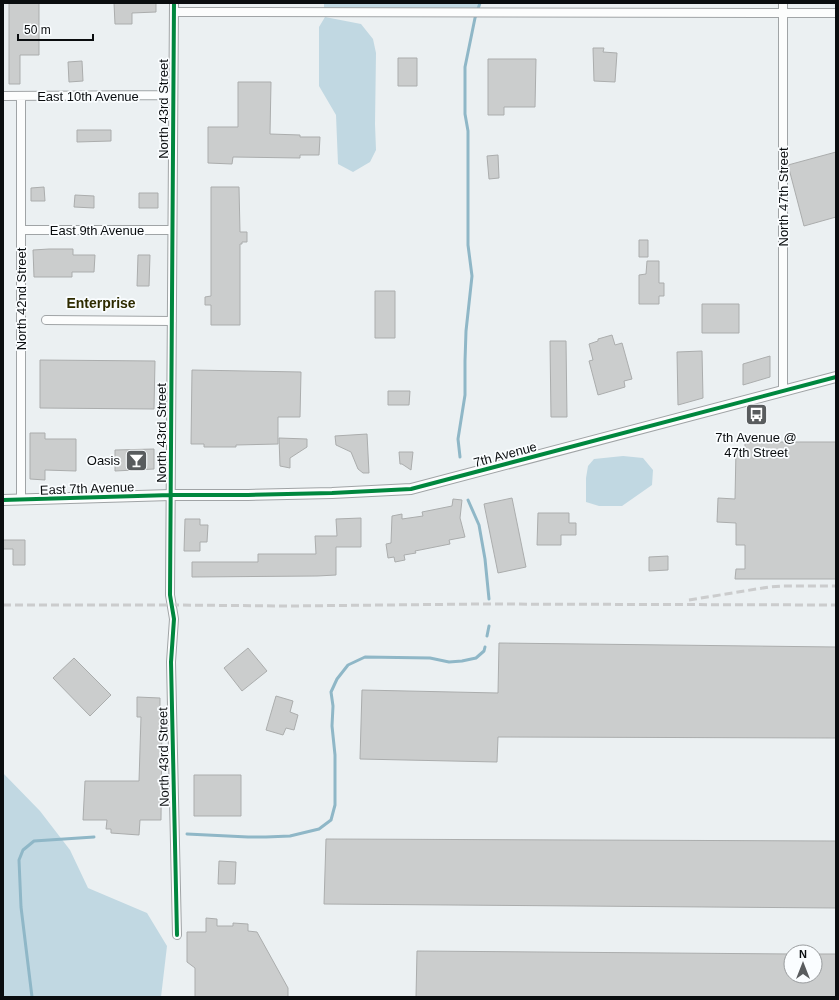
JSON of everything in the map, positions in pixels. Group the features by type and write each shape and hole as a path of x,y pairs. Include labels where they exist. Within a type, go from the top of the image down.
{"street":[{"name":"North 43rd Street","path":"174,3 170,595 174,619 171,662 177,934"},
{"name":"North 47th Street","path":"783,3 783,391"},
{"path":"174,12 836,13"},
{"name":"East 10th Avenue","path":"3,96 173,95"},
{"name":"North 42nd Street","path":"21,97 21,500"},
{"name":"East 9th Avenue","path":"21,230 172,230"},
{"path":"46,320 172,321"},
{"name":"7th Avenue","path":"171,495 279,494 411,489 836,377"},
{"name":"East 7th Avenue","path":"3,500 171,495"}],"shaded area":[{"path":"324,3 480,3 478,9 324,10"},
{"path":"325,17 361,24 373,39 376,53 376,150 370,162 353,172 338,164 336,115 319,86 319,27"},
{"path":"623,456 643,458 653,470 652,485 622,506 599,506 586,502 586,478 588,466 594,459"},
{"path":"3,773 40,811 70,850 88,888 147,913 167,946 161,997 3,997"}],"building":[{"path":"9,3 39,3 39,55 20,55 20,84 9,84"},
{"path":"114,3 156,3 156,12 132,13 132,24 115,24"},
{"path":"593,48 604,48 603,52 617,53 615,82 594,81"},
{"path":"398,58 417,58 417,86 398,86"},
{"path":"488,59 536,59 535,107 504,107 504,115 488,115"},
{"path":"82,61 83,81 69,82 68,62"},
{"path":"238,82 271,82 270,134 320,137 319,155 300,155 300,158 233,157 232,164 208,163 208,127 238,127"},
{"path":"77,130 111,130 111,141 77,142"},
{"path":"836,152 836,217 804,226 788,165"},
{"path":"498,155 499,178 489,179 487,156"},
{"path":"44,187 45,201 31,201 31,188"},
{"path":"211,187 239,187 240,232 247,232 247,242 242,242 242,244 240,244 240,325 211,325 211,305 205,305 205,297 211,296"},
{"path":"139,193 158,193 158,208 139,208"},
{"path":"75,195 94,196 94,208 74,207"},
{"path":"639,240 648,240 648,257 639,257"},
{"path":"73,249 73,255 95,255 94,272 72,272 72,277 34,277 33,250"},
{"path":"138,255 150,255 149,286 137,286"},
{"path":"647,261 659,261 659,283 664,283 664,296 659,296 659,304 639,304 639,275 646,274"},
{"path":"375,291 395,291 395,338 375,338"},
{"path":"702,304 739,304 739,333 702,333"},
{"path":"612,335 615,345 622,343 632,379 624,381 625,387 598,395 589,361 593,360 589,344 598,341 598,339"},
{"path":"550,341 566,341 567,417 551,417"},
{"path":"702,351 703,398 678,405 677,352"},
{"path":"770,356 770,377 743,385 743,364"},
{"path":"40,360 155,361 154,409 40,408"},
{"path":"192,370 301,372 300,417 278,417 278,444 236,445 236,447 204,447 204,444 191,444"},
{"path":"388,391 410,391 409,405 388,405"},
{"path":"30,433 45,433 45,439 76,439 76,471 45,470 45,480 30,479"},
{"path":"367,434 369,473 363,473 358,469 351,452 336,445 335,436"},
{"path":"279,438 307,439 307,447 290,458 290,468 280,466"},
{"path":"745,442 836,442 836,579 735,579 736,569 745,569 745,545 736,545 736,523 717,522 718,498 735,499 736,450 745,450"},
{"path":"154,449 154,469 115,471 115,450"},
{"path":"399,452 413,452 411,470 400,464"},
{"path":"512,498 526,567 498,573 484,504"},
{"path":"453,499 462,500 460,518 465,537 449,540 450,544 415,551 416,553 404,555 405,560 395,562 394,557 388,558 386,544 391,543 392,516 402,514 402,519 423,516 422,512 452,506"},
{"path":"538,513 569,513 569,523 576,523 576,535 561,535 561,545 537,545"},
{"path":"361,518 361,547 336,547 336,575 192,577 192,562 258,562 258,554 316,554 315,536 337,536 336,519"},
{"path":"185,519 200,519 200,525 208,525 207,542 200,542 200,551 184,551"},
{"path":"3,540 25,540 25,565 13,565 13,549 3,549"},
{"path":"668,556 668,570 649,571 649,557"},
{"path":"499,643 836,647 836,738 498,737 497,762 360,759 362,690 498,693"},
{"path":"248,648 267,671 242,691 224,668"},
{"path":"74,658 111,695 90,716 53,678"},
{"path":"276,696 293,701 290,712 298,715 294,730 286,728 283,735 266,730"},
{"path":"137,697 160,698 160,721 162,721 161,820 140,820 139,835 111,833 111,829 106,829 107,820 83,820 85,781 139,781 141,717 137,717"},
{"path":"194,775 241,775 241,816 194,816"},
{"path":"326,839 836,841 836,908 324,904"},
{"path":"219,861 236,862 235,884 218,884"},
{"path":"206,918 217,919 217,926 233,926 233,923 248,924 248,931 257,932 288,988 288,997 195,997 195,968 187,962 187,932 206,932"},
{"path":"417,951 783,954 783,984 823,984 823,954 836,954 836,997 416,997"}],"waterway":[{"path":"460,457 458,439 465,395 466,331 472,276 468,245 468,131 465,114 465,67 475,18 480,3"},
{"path":"468,500 479,525 485,559 489,599"},
{"path":"487,636 489,626"},
{"path":"187,834 266,837 290,836 319,829 331,820 335,805 335,755 331,692 337,679 348,665 365,657 430,658 449,662 462,661 476,658 484,651 485,647"},
{"path":"32,997 21,907 19,860 23,850 34,841 94,837"}],"railway":[{"path":"689,600 769,587 836,586"},
{"path":"3,605 836,605"}],"cycle path":[{"path":"174,3 170,595 174,619 171,662 177,935"},
{"path":"3,500 171,495 332,493 411,489 836,377"}],"place":[{"name":"7th Avenue @ 47th Street","path":"756,415"},
{"name":"Oasis","path":"136,460"}],"district":[{"name":"Enterprise","path":"101,303"}]}
